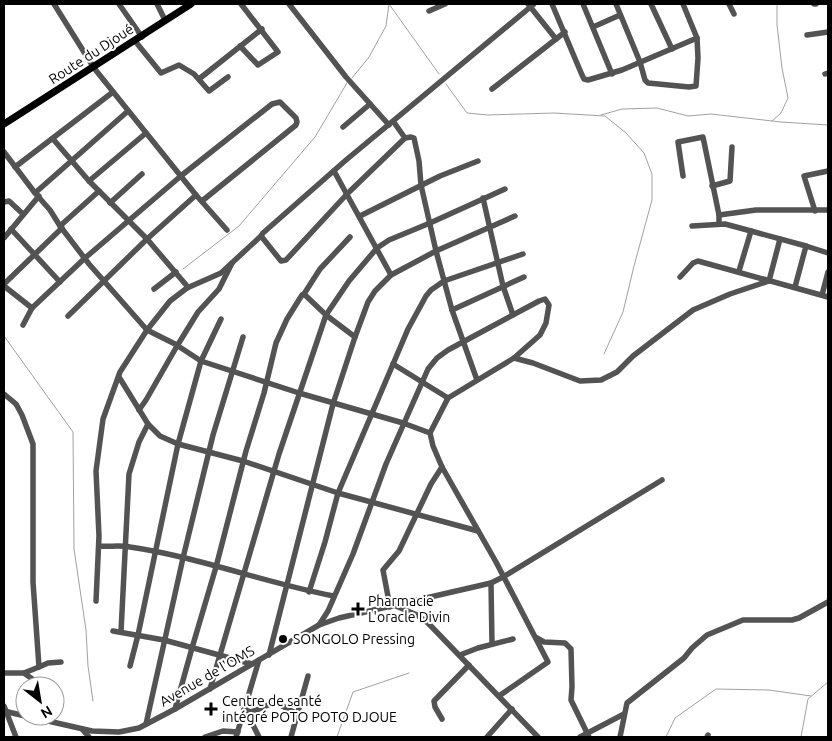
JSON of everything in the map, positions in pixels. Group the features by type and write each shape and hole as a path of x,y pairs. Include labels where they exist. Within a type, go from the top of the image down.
{"main road":[{"name":"Route du Djoué","path":"4,124 191,4"}],"street":[{"path":"54,4 94,68 182,175 196,195 227,230"},
{"path":"120,4 142,36"},
{"path":"157,4 165,20"},
{"path":"240,46 258,66 278,51 241,4"},
{"path":"290,4 370,104 405,138"},
{"path":"429,11 445,4"},
{"path":"552,4 584,79 588,80 612,74 697,38"},
{"path":"583,4 612,74"},
{"path":"616,4 640,62 645,80 648,83 694,87 697,84 698,76 697,38 683,4"},
{"path":"651,4 672,49"},
{"path":"729,4 734,14"},
{"path":"96,601 99,546 96,471 103,419 119,377 147,330 170,301 187,288 221,273 275,221 531,5 556,39"},
{"path":"593,27 620,15"},
{"path":"199,79 262,29"},
{"path":"492,89 565,32"},
{"path":"807,36 828,32"},
{"path":"135,41 161,73 179,65 199,79 210,92 228,77"},
{"path":"15,168 113,92"},
{"path":"23,325 32,308 85,258 182,175 275,102 280,102 296,118 298,122 296,125 202,201"},
{"path":"343,127 370,104"},
{"path":"4,238 24,214 37,194 128,110"},
{"path":"88,181 146,133"},
{"path":"683,176 678,142 703,137 719,214 719,224"},
{"path":"261,236 281,261 286,260 348,194 405,138 414,138 419,161 421,185 436,251 462,342 477,380"},
{"path":"53,139 88,181 147,239 186,284 187,288"},
{"path":"712,186 731,180 732,148"},
{"path":"4,152 85,258 147,330 201,361 430,433"},
{"path":"360,216 456,168 478,161"},
{"path":"334,171 392,275"},
{"path":"815,211 804,176 828,171"},
{"path":"110,202 142,174"},
{"path":"210,689 242,574 299,393 326,315 349,281 377,248 389,240 505,189"},
{"path":"32,308 4,285 61,227 99,192"},
{"path":"68,316 103,280 196,195"},
{"path":"483,198 503,286 513,314"},
{"path":"4,202 9,201 24,214"},
{"path":"719,214 756,210 828,210"},
{"path":"269,655 333,404 355,337 372,296 382,283 392,275 436,251 515,216"},
{"path":"692,226 732,225 828,253"},
{"path":"11,229 60,282"},
{"path":"739,271 751,231"},
{"path":"175,709 216,567 276,343 287,319 320,269 350,237"},
{"path":"769,281 780,239"},
{"path":"795,287 806,246"},
{"path":"309,592 338,493 408,329 422,302 431,290 444,281 523,254"},
{"path":"680,277 696,262 739,271 825,296 828,272"},
{"path":"138,410 146,400 198,312 219,289 232,263"},
{"path":"154,289 176,272"},
{"path":"452,310 524,277"},
{"path":"514,358 533,363 580,381 601,380 617,372 633,356 693,310 730,294 769,281"},
{"path":"304,294 326,315 355,337"},
{"path":"319,625 328,611 353,554 403,423 428,369 437,358 462,342 542,299 548,303 546,323 543,331 514,358 448,398 430,433 433,446 442,466 548,662 499,696"},
{"path":"130,666 178,444 201,361 221,319"},
{"path":"146,724 183,558 209,453 242,337"},
{"path":"393,364 448,398"},
{"path":"119,377 148,424 160,436 178,444 243,462 338,493 478,531"},
{"path":"4,394 16,404 33,444 33,582 39,667"},
{"path":"121,632 128,474 139,442 148,424"},
{"path":"442,466 434,478 399,551 384,570 392,606 418,615 460,655 537,737"},
{"name":"Avenue de l'OMS","path":"65,725 82,729 119,732 146,724 319,625 339,618 491,583 662,480"},
{"path":"99,546 125,546 155,551 309,592 334,596"},
{"path":"491,583 492,644"},
{"path":"620,737 627,703 684,658 707,635 743,620 792,620 828,602"},
{"path":"113,631 164,640 252,664"},
{"path":"534,634 544,642 565,643 571,649 571,700 588,736"},
{"path":"460,655 513,639"},
{"path":"205,737 224,731 237,734 247,710 259,660"},
{"path":"4,673 24,673 48,663 61,662"},
{"path":"442,719 435,707 434,700 469,665"},
{"path":"24,673 28,676"},
{"path":"291,737 308,676"},
{"path":"247,710 258,711 269,704 277,703 297,714"},
{"path":"4,709 16,737"},
{"path":"486,737 512,709"},
{"path":"247,710 258,737"},
{"path":"580,737 588,736 624,714"},
{"path":"82,729 88,737"}],"waterway":[{"path":"389,4 439,74"},
{"path":"352,78 369,57 386,26 389,4"},
{"path":"772,121 781,113 788,98 782,68 777,25 777,4"},
{"path":"183,269 239,226 315,137 347,83"},
{"path":"446,84 467,113 488,115 554,113 605,116 626,133 644,153 652,174 652,200 623,312 604,354"},
{"path":"601,115 622,109 657,108 688,116 711,114 828,125"},
{"path":"4,336 73,432 74,549 86,630 88,666 93,701"},
{"path":"337,737 353,692 409,673"},
{"path":"801,737 808,699 828,682"},
{"path":"666,737 675,718 716,689 769,690 811,696"}],"place":[{"name":"Pharmacie L'oracle Divin","path":"358,609"},
{"name":"SONGOLO Pressing","path":"283,639"},
{"name":"Centre de santé intégré POTO POTO DJOUE","path":"211,709"}]}
